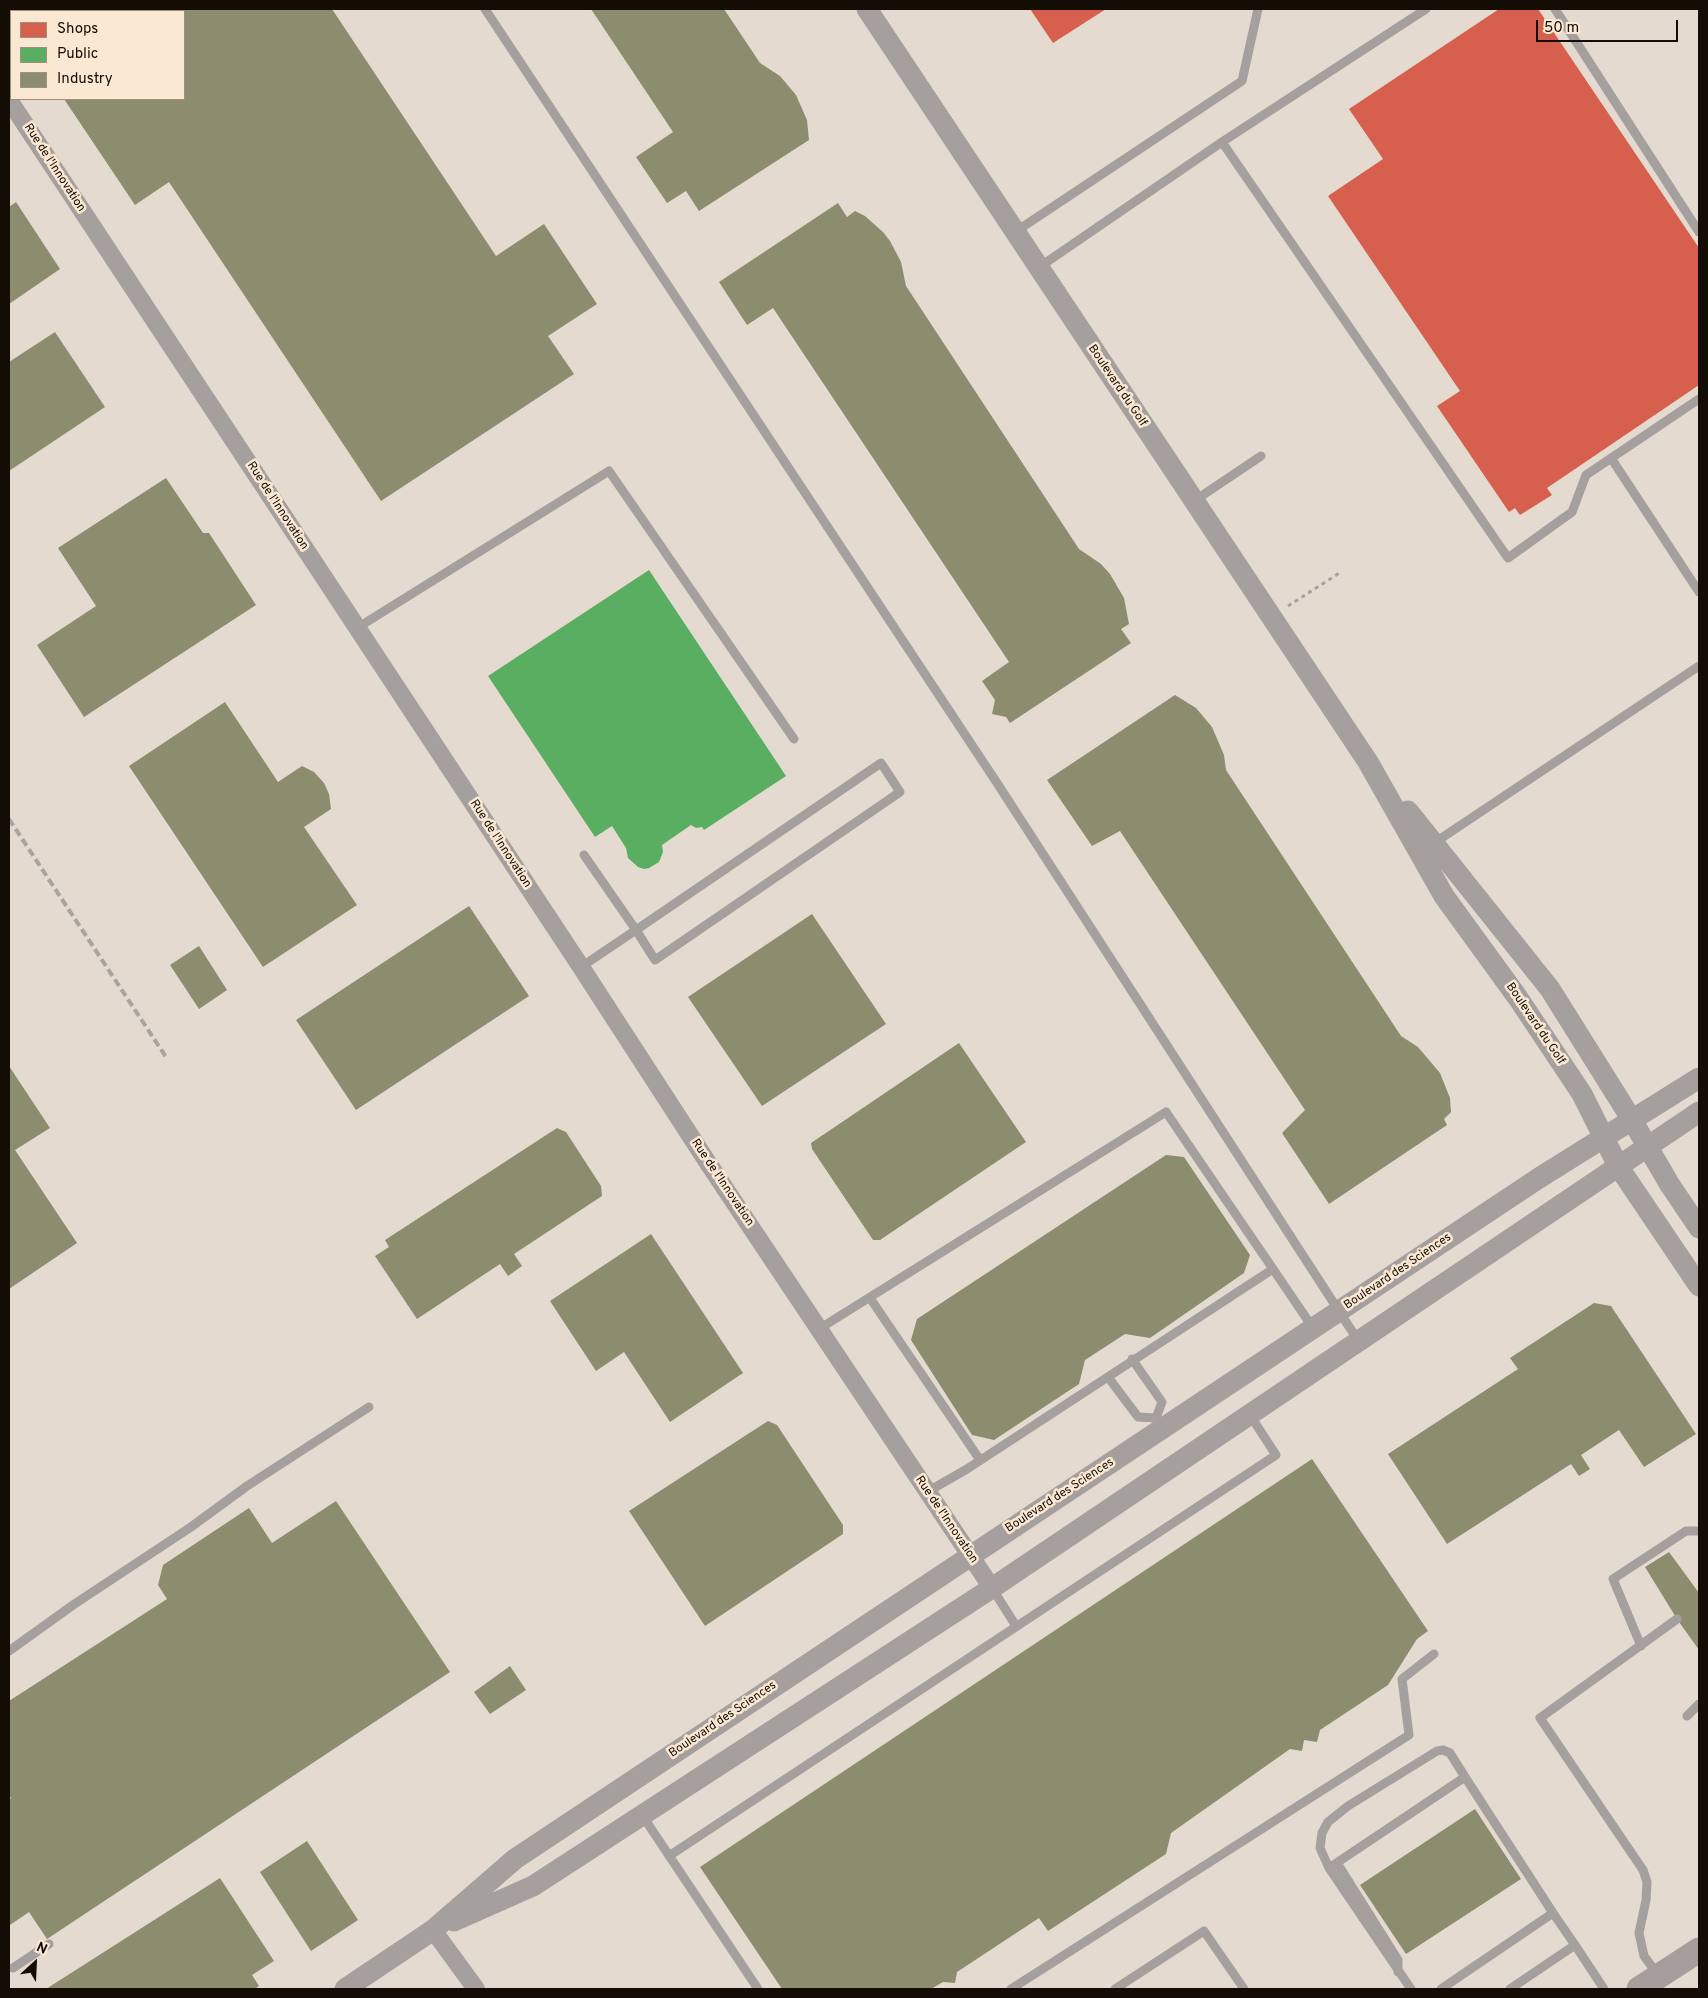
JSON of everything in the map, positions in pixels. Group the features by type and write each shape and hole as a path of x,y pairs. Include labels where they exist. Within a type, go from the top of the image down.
{"main road":[{"path":"1649,1983 1699,1950"}],"street":[{"name":"Boulevard du Golf","path":"867,9 1014,233 1368,762 1444,896 1518,998 1582,1094 1618,1166 1699,1286"},
{"name":"Rue de l'Innovation","path":"9,100 582,967 704,1158 992,1588"},
{"name":"Boulevard du Golf","path":"1368,762 1550,989 1632,1120 1670,1185 1699,1228"},
{"name":"Boulevard des Sciences","path":"345,1989 434,1930 515,1859 970,1555 1159,1423 1339,1312 1604,1137 1699,1078"},
{"name":"Boulevard des Sciences","path":"434,1930 532,1886 642,1815 992,1588 1699,1112"},
{"path":"434,1930 476,1989"}],"lane":[{"path":"484,9 997,783 1359,1342"},
{"path":"1014,233 1242,81 1258,9"},
{"path":"1038,268 1222,142 1426,9"},
{"path":"1555,9 1699,232"},
{"path":"1222,142 1508,558 1572,512 1586,475 1699,399"},
{"path":"1193,501 1261,456"},
{"path":"1611,458 1699,592"},
{"path":"357,628 609,471 794,739"},
{"path":"1434,844 1699,666"},
{"path":"582,967 636,930 881,763 900,792 655,960 636,930 584,855"},
{"path":"819,1329 1166,1112 1313,1328"},
{"path":"928,1492 1272,1269"},
{"path":"870,1298 980,1460"},
{"path":"1108,1376 1138,1417 1159,1423 1162,1402 1132,1359"},
{"path":"9,1651 192,1527 247,1486 369,1407"},
{"path":"669,1856 1276,1456 1250,1415"},
{"path":"1641,1646 1614,1579 1686,1531 1699,1531"},
{"path":"992,1588 1016,1626"},
{"path":"1649,1983 1639,1933 1646,1900 1647,1882 1643,1870 1540,1718 1677,1619"},
{"path":"1011,1989 1409,1735 1402,1680 1434,1654"},
{"path":"1687,1716 1699,1704"},
{"path":"1411,1989 1398,1972 1398,1960 1320,1848 1322,1833 1328,1822 1348,1806 1437,1751 1443,1750 1450,1753 1552,1913 1604,1989"},
{"path":"1333,1865 1464,1777"},
{"path":"642,1815 758,1989"},
{"path":"1441,1989 1552,1913"},
{"path":"1115,1989 1204,1931 1244,1989"},
{"path":"10,1966 49,1944"},
{"path":"1510,1989 1575,1945"}],"path":[{"path":"1271,618 1342,572"}],"building: Shops":[{"path":"1030,9 1106,9 1053,43"},
{"path":"1499,9 1538,9 1699,248 1699,385 1547,488 1552,495 1520,515 1515,508 1509,512 1437,406 1460,391 1328,196 1383,159 1349,109"}],"building: Public":[{"path":"649,570 786,776 704,830 702,827 696,828 691,825 662,845 663,852 659,862 644,869 638,867 628,858 626,848 612,826 595,837 488,676"}],"building: Industry":[{"path":"332,9 496,256 544,224 597,304 548,336 574,374 381,501 169,182 135,205 65,100 185,100 185,10 17,10"},
{"path":"591,9 724,9 760,63 780,76 796,95 807,120 809,140 699,211 686,191 667,203 636,157 673,132"},
{"path":"16,202 60,269 9,304 9,207"},
{"path":"838,203 847,217 855,211 865,216 890,241 901,262 906,286 1079,549 1101,564 1110,574 1124,598 1129,624 1121,629 1131,643 1010,723 1006,717 992,714 995,700 982,681 1009,662 773,308 747,325 719,282"},
{"path":"55,332 105,407 9,471 9,362"},
{"path":"166,478 203,533 209,533 256,605 84,717 37,645 96,606 58,548"},
{"path":"1175,695 1196,708 1212,727 1224,755 1226,770 1401,1036 1418,1047 1440,1073 1450,1098 1451,1112 1444,1119 1447,1125 1329,1204 1282,1133 1305,1110 1120,831 1092,846 1047,780"},
{"path":"225,702 278,782 302,766 314,772 324,783 329,794 331,809 304,827 357,905 263,967 129,766"},
{"path":"469,906 529,996 356,1110 296,1020"},
{"path":"812,914 886,1024 762,1106 688,997"},
{"path":"199,946 227,990 199,1009 170,965"},
{"path":"959,1043 1026,1142 880,1240 873,1240 812,1149 811,1143"},
{"path":"9,1066 50,1128 15,1150 77,1243 9,1289"},
{"path":"557,1128 566,1132 601,1186 602,1196 514,1254 522,1266 508,1276 500,1264 417,1319 375,1256 389,1247 385,1240"},
{"path":"1166,1155 1184,1157 1250,1255 1244,1273 1150,1338 1125,1334 1085,1360 1079,1384 994,1440 972,1435 911,1340 917,1319"},
{"path":"651,1234 743,1373 670,1422 624,1352 596,1371 550,1301"},
{"path":"1594,1303 1611,1306 1696,1434 1644,1467 1619,1430 1581,1455 1590,1469 1579,1476 1571,1464 1447,1544 1388,1454 1518,1369 1510,1358"},
{"path":"768,1421 777,1425 843,1525 843,1534 705,1626 629,1511"},
{"path":"1312,1459 1428,1631 1417,1639 1388,1685 1320,1730 1317,1742 1304,1740 1302,1751 1290,1749 1171,1833 1166,1854 1048,1931 1039,1918 957,1972 955,1983 943,1982 931,1989 782,1989 700,1867"},
{"path":"336,1501 450,1672 47,1939 29,1912 10,1925 9,1800 11,1798 9,1795 9,1701 167,1599 158,1585 163,1565 249,1508 272,1543"},
{"path":"1669,1552 1699,1593 1699,1650 1677,1619 1645,1567"},
{"path":"510,1666 526,1690 490,1714 474,1692"},
{"path":"1475,1809 1521,1879 1406,1954 1360,1885"},
{"path":"307,1841 358,1920 311,1951 260,1872"},
{"path":"220,1878 274,1961 252,1975 259,1986 255,1989 46,1989"}],"railway":[{"path":"9,819 166,1057"}]}
